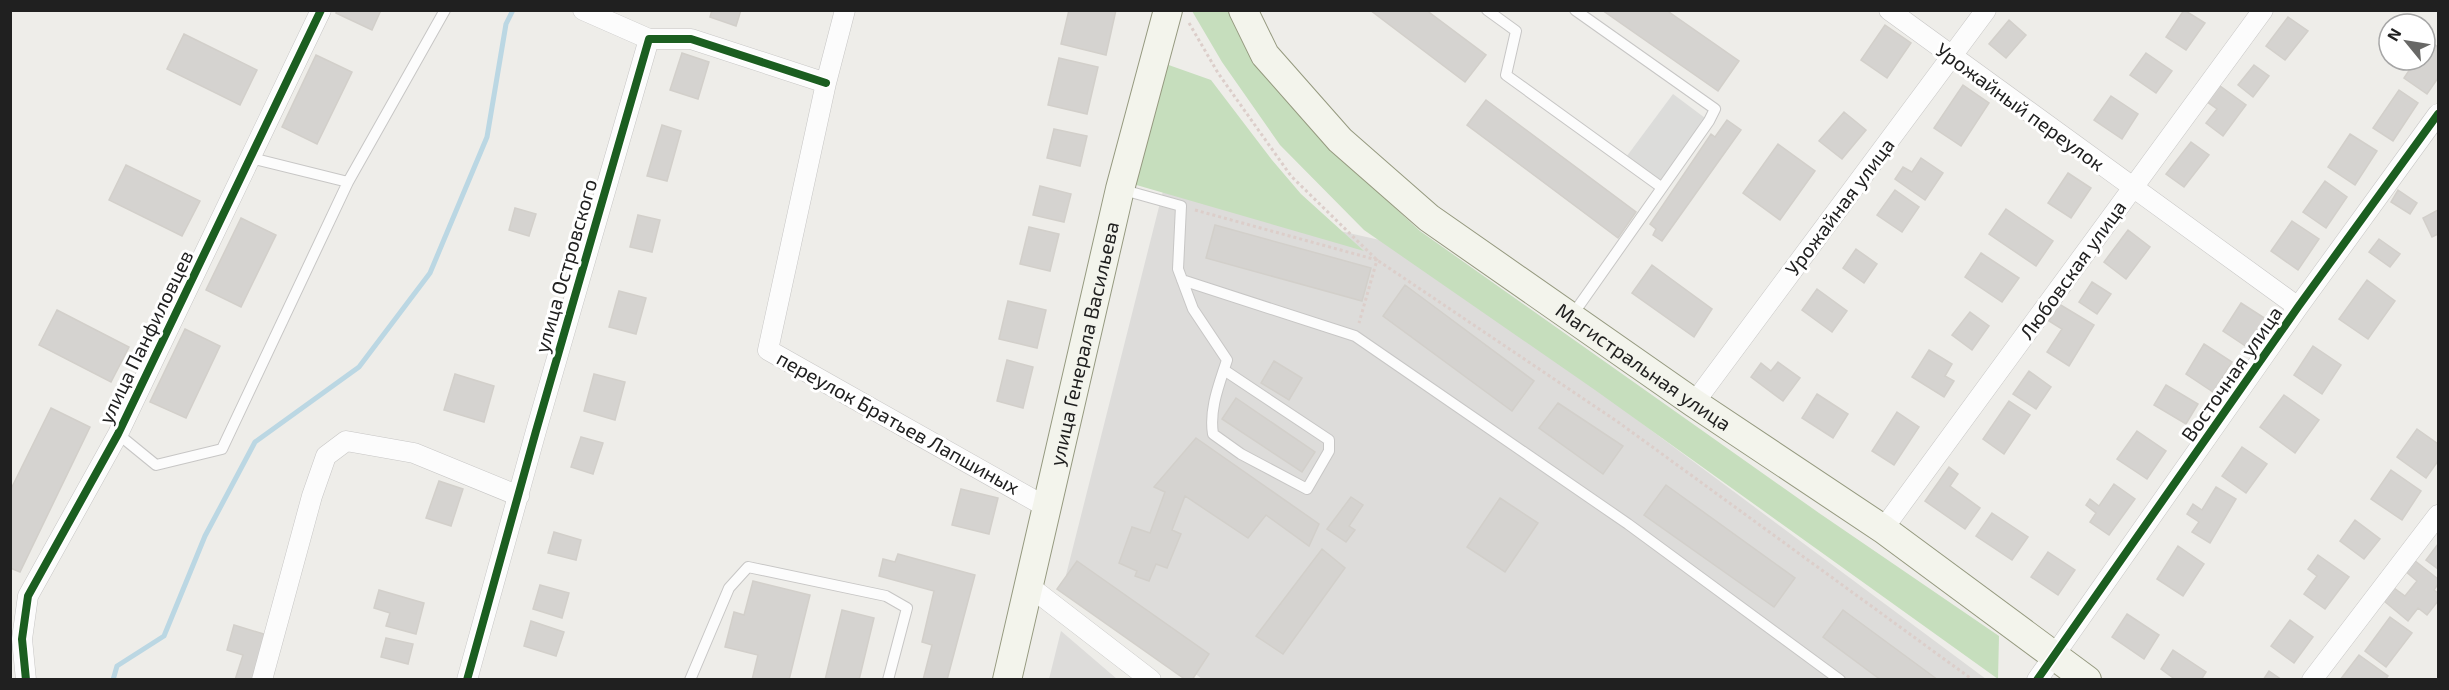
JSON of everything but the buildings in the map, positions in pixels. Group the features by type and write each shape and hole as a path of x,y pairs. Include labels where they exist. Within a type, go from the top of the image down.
{"main road":[{"name":"Магистральная улица","path":"1243,10 1265,55 1340,140 1429,218 1694,402 1883,529 2087,680"},
{"name":"улица Генерала Васильева","path":"1007,680 1120,189 1178,16"}],"street":[{"name":"улица Панфиловцев","path":"26,680 22,639 28,596 118,434 321,10"},
{"path":"583,10 649,39 691,39 826,83"},
{"name":"переулок Братьев Лапшиных","path":"845,10 826,83 768,350 1048,508"},
{"name":"Урожайный переулок","path":"1889,10 2298,308"},
{"name":"Урожайная улица","path":"1694,402 1986,10"},
{"name":"Любовская улица","path":"1883,529 2263,10"},
{"name":"улица Островского","path":"467,680 649,39"},
{"name":"Восточная улица","path":"2037,680 2298,308 2439,114"},
{"path":"262,680 326,456 346,441 414,453 519,496"},
{"path":"2312,680 2439,515"},
{"path":"1029,586 1151,680"}],"lane":[{"path":"118,434 156,465 222,449 348,182 445,10"},
{"path":"1487,10 1516,31 1506,75 1660,187"},
{"path":"1570,317 1709,121 1715,108 1575,10"},
{"path":"251,158 348,182"},
{"path":"1120,189 1181,206 1178,269 1193,309 1227,360 1224,370 1210,417 1213,434 1241,454 1307,489 1329,451 1329,440 1224,370"},
{"path":"1182,280 1355,336 1628,524 1840,680"},
{"path":"690,680 729,588 748,567 886,596 907,608 888,680"}],"path":[{"path":"1178,16 1291,176 1377,260 1618,422 1973,680"},
{"path":"1181,206 1377,260"},
{"path":"1355,336 1377,260"}],"shaded area":[{"path":"1673,94 1709,121 1661,187 1624,160"},
{"path":"1163,191 1402,245 1986,679 1202,679 1066,575"},
{"path":"1061,631 1117,679 1049,679"}],"green space":[{"path":"1192,11 1228,11 1238,33 1322,140 1420,231 1819,513 1999,636 1998,679 1595,390 1364,230 1280,145 1222,62"},
{"path":"1163,63 1211,80 1301,194 1364,251 1133,184"}],"waterway":[{"path":"113,680 117,666 164,636 205,536 255,442 359,367 430,273 487,137 506,24 513,10"}],"cycle path":[{"path":"26,680 22,639 28,596 118,434 321,10"},
{"path":"467,680 649,39 691,39 826,83"},
{"path":"2037,680 2298,307 2438,114"}]}
